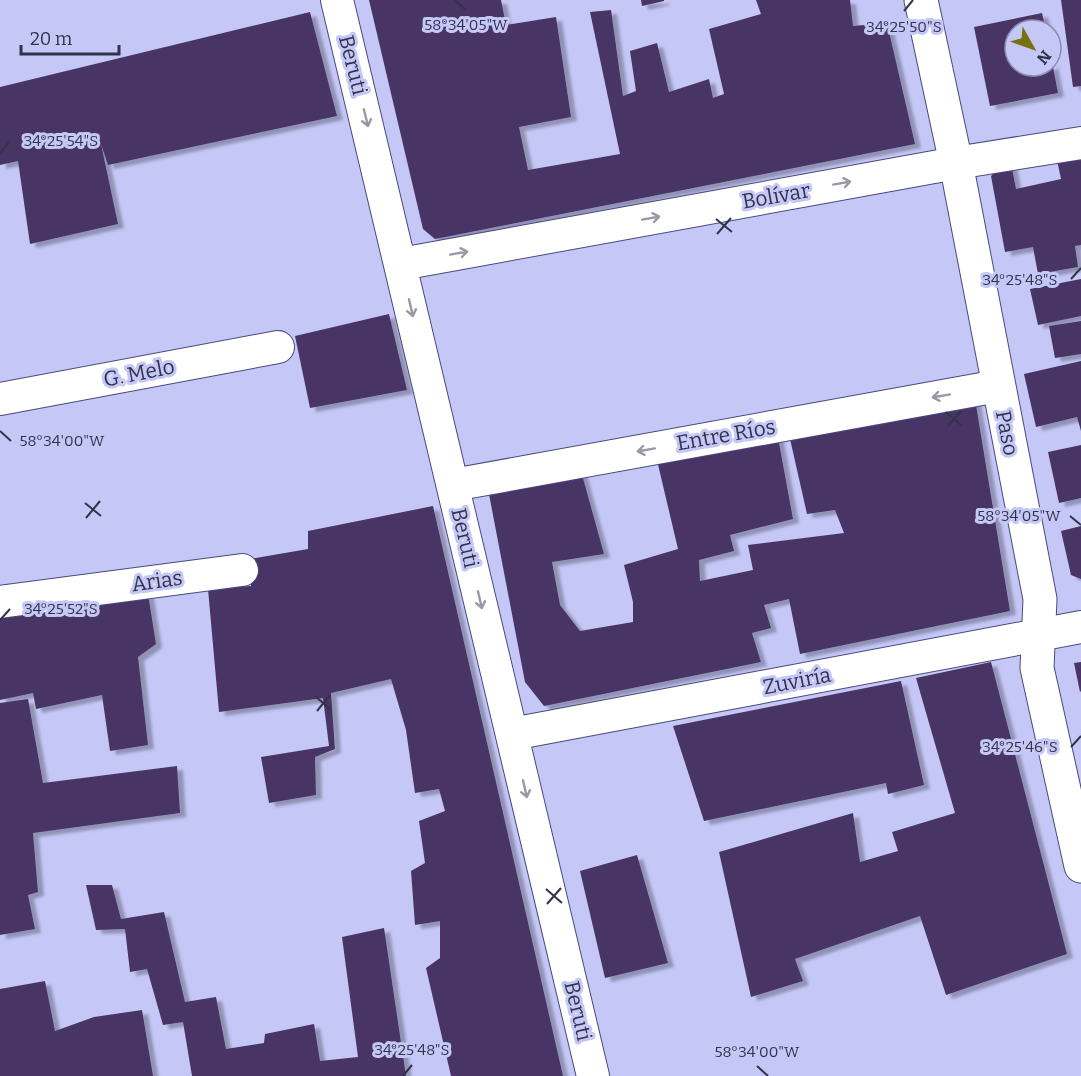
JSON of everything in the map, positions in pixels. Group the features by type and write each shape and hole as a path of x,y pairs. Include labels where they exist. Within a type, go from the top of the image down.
{"street":[{"name":"Beruti","path":"337,0 593,1076"},
{"name":"Paso","path":"921,0 956,163 1040,599 1037,668 1081,866"},
{"name":"Bolívar","path":"401,264 956,163 1081,143"},
{"name":"G. Melo","path":"0,399 278,347"},
{"name":"Entre Ríos","path":"453,485 998,386"},
{"name":"Arias","path":"0,602 242,570"},
{"name":"Zuviría","path":"512,734 1081,627"}],"building":[{"path":"369,0 501,0 506,25 556,17 571,117 519,127 528,170 620,154 590,12 611,10 623,96 636,91 630,51 657,43 669,92 709,79 713,98 724,94 709,29 761,14 756,0 850,0 853,26 887,23 915,144 435,239 423,229"},
{"path":"641,0 664,0 664,1 642,6"},
{"path":"1061,0 1081,0 1081,86 1073,87"},
{"path":"310,12 337,116 108,165 101,144 118,224 30,244 18,161 0,165 0,87"},
{"path":"1042,13 1043,18 1018,18"},
{"path":"1003,21 1003,78 1055,78 1058,93 990,106 974,27"},
{"path":"1081,155 1081,245 1075,246 1078,267 1038,274 1033,247 1005,252 991,176 1001,165 1011,163 1016,189 1061,179 1057,160"},
{"path":"1081,279 1081,316 1038,325 1030,289"},
{"path":"389,314 407,390 310,408 295,336"},
{"path":"1081,321 1081,354 1055,358 1049,326"},
{"path":"1081,361 1081,431 1077,417 1036,427 1024,374"},
{"path":"974,393 1010,611 800,654 789,599 764,605 771,628 752,633 761,662 544,706 525,682 488,489 581,471 604,554 552,562 560,605 580,631 633,622 633,602 624,565 678,549 656,456 777,432 793,519 730,535 734,551 699,560 700,581 753,570 748,545 844,533 835,510 807,514 788,430"},
{"path":"1081,445 1081,498 1059,503 1048,452"},
{"path":"433,506 563,1076 451,1076 426,968 440,958 440,921 415,925 411,871 425,863 419,821 445,811 439,789 415,793 406,730 391,679 331,693 335,749 315,757 316,795 269,803 261,757 329,746 323,698 219,712 208,589 251,586 250,559 308,549 308,531"},
{"path":"1081,526 1081,579 1071,575 1061,531"},
{"path":"148,594 156,644 138,657 148,745 110,751 102,695 36,709 33,693 0,700 0,610"},
{"path":"991,662 1067,954 946,995 920,916 795,959 803,981 751,997 719,852 853,813 860,862 898,851 892,832 955,813 916,678"},
{"path":"1081,662 1081,691 1080,692 1074,663"},
{"path":"901,681 924,785 888,794 886,783 704,821 673,726"},
{"path":"28,699 43,783 177,766 180,813 33,833 38,892 28,895 35,929 0,935 0,703"},
{"path":"637,855 668,963 605,978 580,871"},
{"path":"86,885 112,885 121,919 164,912 185,1002 216,997 226,1049 264,1043 265,1034 314,1024 320,1061 358,1057 342,937 384,928 406,1076 192,1076 183,1022 163,1025 147,969 130,972 125,929 96,930"},
{"path":"45,981 55,1031 94,1017 142,1010 153,1076 0,1076 0,989"}]}
